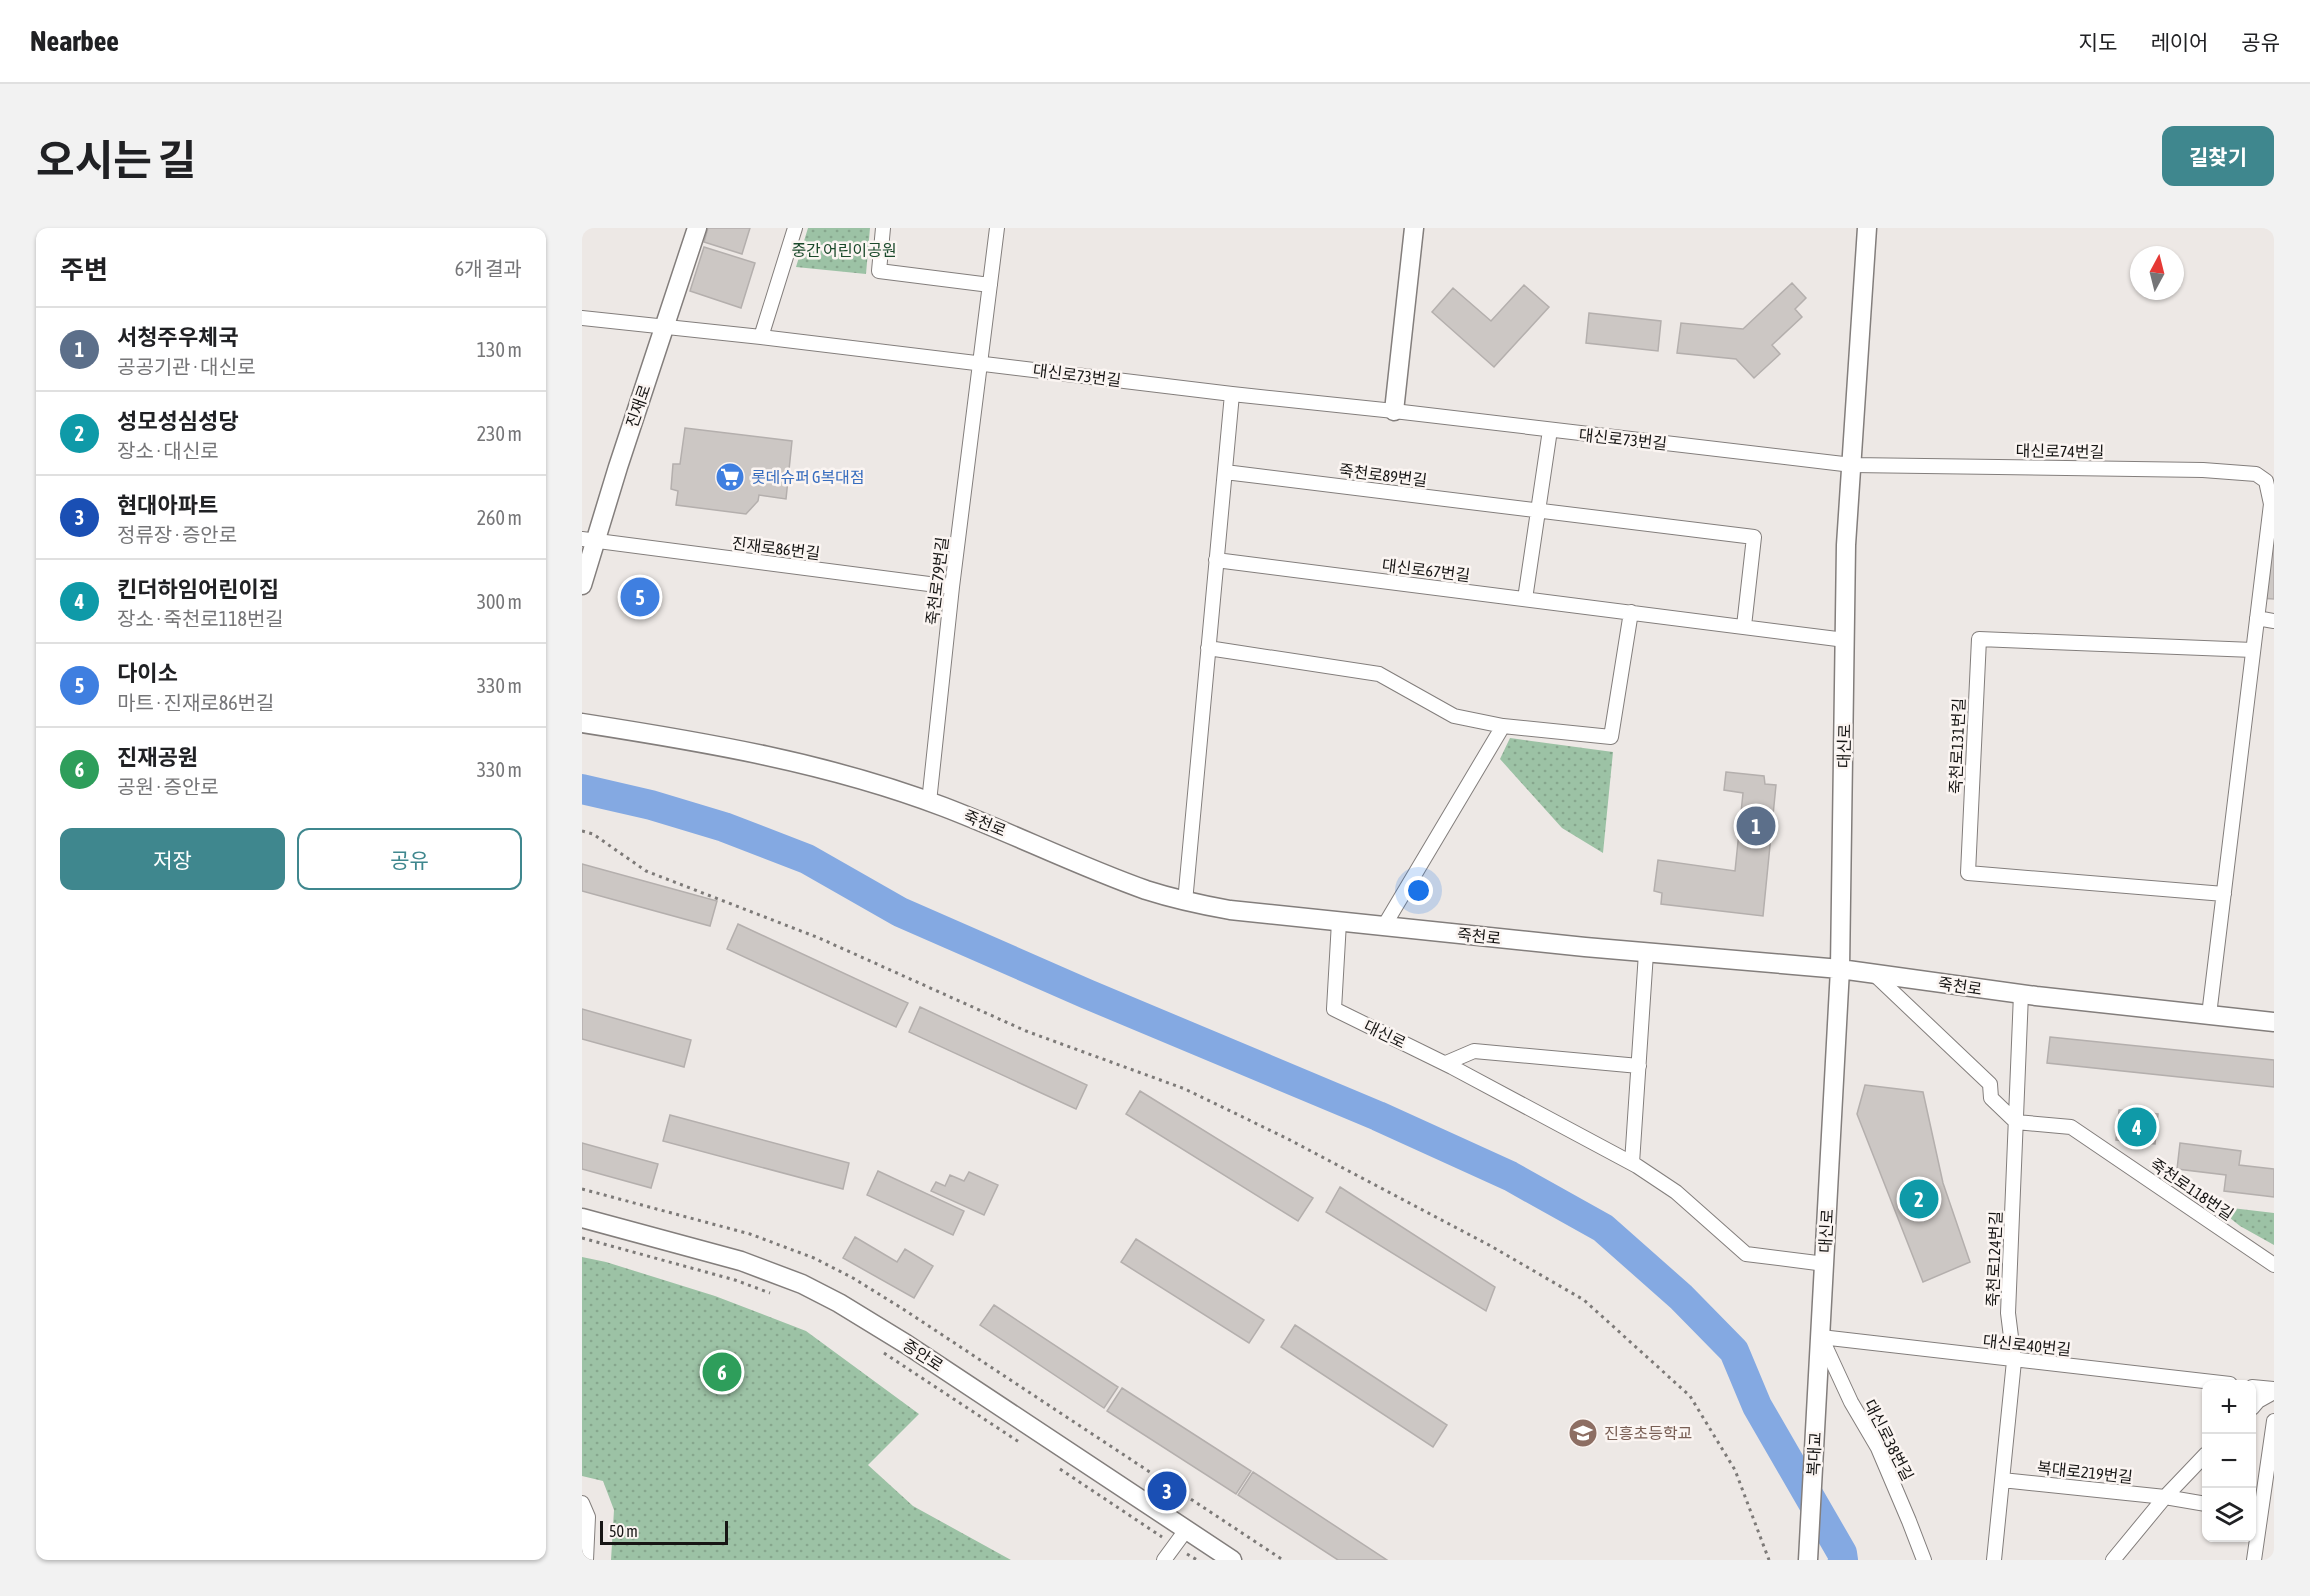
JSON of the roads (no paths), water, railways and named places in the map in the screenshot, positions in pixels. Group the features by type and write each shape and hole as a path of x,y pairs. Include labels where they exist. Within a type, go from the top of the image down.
{"street":[{"name":"진재로","path":"582,585 589,540 618,467 697,228"},
{"path":"761,337 795,228"},
{"path":"883,228 879,271 990,285"},
{"name":"죽천로79번길","path":"929,802 952,587 997,228"},
{"path":"1394,411 1414,228"},
{"name":"대신로","path":"1820,1342 1840,969 1846,545 1867,228"},
{"name":"대신로73번길","path":"582,318 1852,465"},
{"path":"1185,902 1232,394"},
{"path":"1525,599 1550,430"},
{"name":"대신로74번길","path":"1852,465 2203,470 2256,474 2266,481 2271,504 2257,618"},
{"name":"죽천로89번길","path":"1225,472 1537,510"},
{"path":"1537,510 1754,537 1744,626"},
{"name":"진재로86번길","path":"589,540 952,587"},
{"name":"대신로67번길","path":"1216,560 1845,640"},
{"path":"1208,648 1379,674 1454,716 1503,726 1611,737 1631,612"},
{"path":"2209,1015 2257,618 2274,621"},
{"name":"죽천로131번길","path":"2224,894 1968,873 1979,639 2253,650"},
{"name":"죽천로","path":"582,723 800,764 881,785 929,802 1145,890 1185,902 1230,910 1646,953 1840,969 2021,994 2274,1022"},
{"path":"1384,926 1503,726"},
{"name":"대신로","path":"1339,922 1334,1009 1446,1063 1632,1163 1676,1192 1746,1254 1825,1264"},
{"path":"1632,1163 1646,953"},
{"path":"1874,974 1990,1084 1991,1098 2016,1122"},
{"name":"죽천로124번길","path":"1994,1560 2014,1361 2008,1313 2021,994"},
{"path":"1446,1063 1474,1051 1639,1066"},
{"name":"죽천로118번길","path":"2016,1122 2071,1127 2274,1265"},
{"name":"증안로","path":"582,1218 741,1261 812,1288 897,1338 1232,1560"},
{"name":"대신로40번길","path":"1820,1342 2202,1381"},
{"name":"복대교","path":"1808,1560 1820,1342"},
{"name":"대신로38번길","path":"1820,1342 1878,1448 1923,1560"},
{"path":"2256,1388 2274,1391"},
{"path":"2256,1403 2274,1391"},
{"path":"2254,1560 2274,1420"},
{"path":"2113,1560 2165,1497 2202,1458"},
{"name":"복대로219번길","path":"2002,1480 2165,1497 2202,1503"},
{"path":"582,1503 588,1517 586,1560"},
{"path":"1164,1560 1186,1530"}],"waterway":[{"path":"582,789 651,805 724,827 807,859 900,912 1087,994 1378,1116 1510,1176 1603,1228 1681,1297 1734,1351 1757,1406 1842,1553 1843,1560"}],"place":[{"name":"롯데슈퍼 G복대점","path":"730,477"},
{"name":"다이소","path":"640,597"},
{"name":"서청주우체국","path":"1756,826"},
{"name":"킨더하임어린이집","path":"2137,1127"},
{"name":"성모성심성당","path":"1919,1199"},
{"name":"진재공원","path":"722,1372"},
{"name":"진흥초등학교","path":"1583,1433"},
{"name":"현대아파트","path":"1167,1491"}],"park label":[{"name":"중간 어린이공원","path":"844,250"}]}
